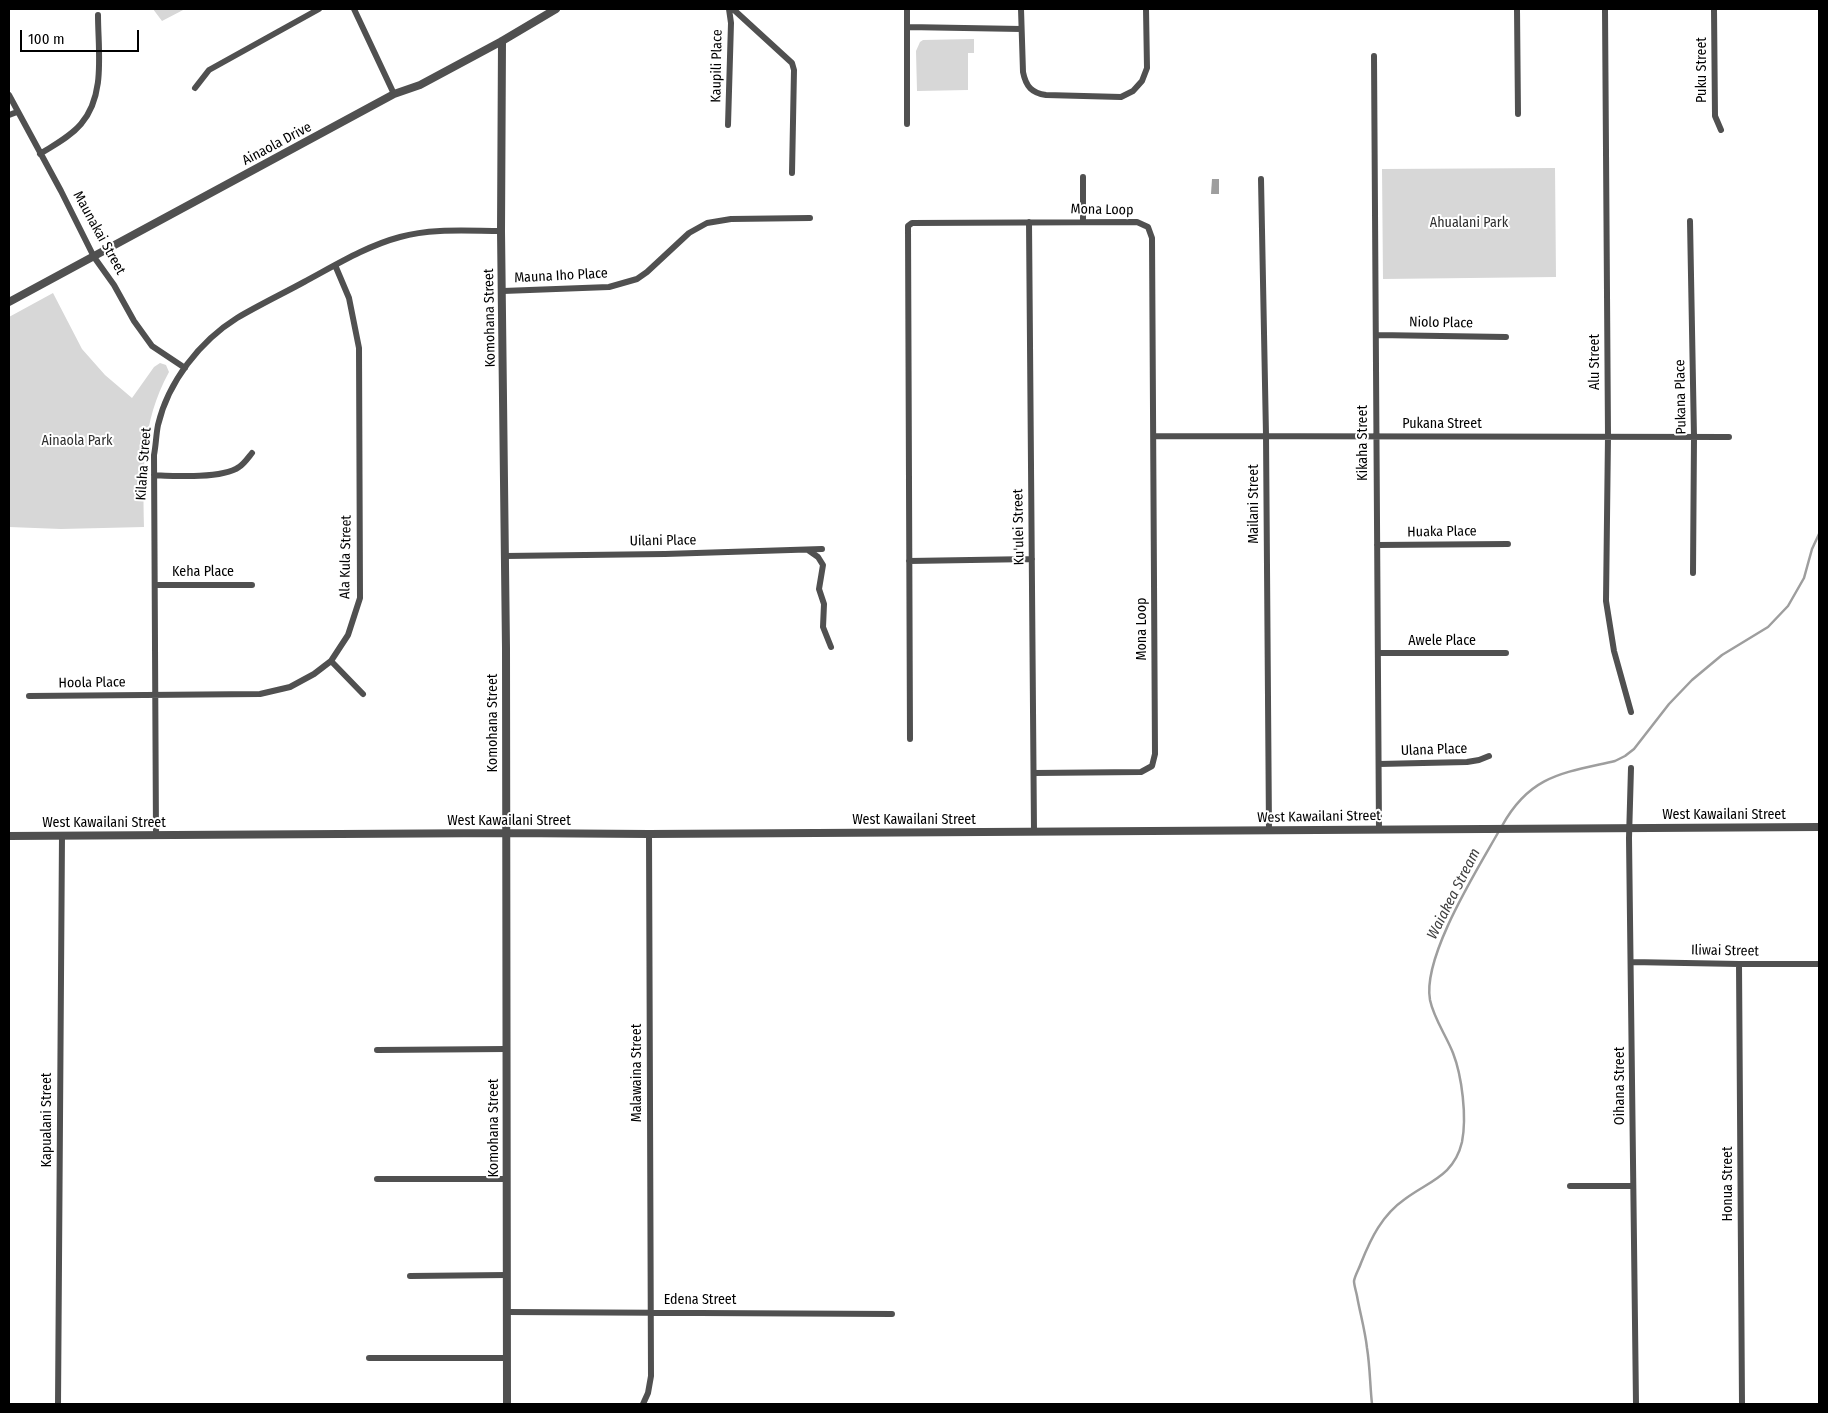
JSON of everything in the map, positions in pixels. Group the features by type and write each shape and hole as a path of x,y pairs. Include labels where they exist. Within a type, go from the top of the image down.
{"street":[{"path":"196,88 209,70 319,9"},
{"path":"354,9 394,94"},
{"name":"Ainaola Drive","path":"9,302 394,94 420,85 502,41 556,9"},
{"name":"Kaupili Place","path":"728,125 731,23 729,9"},
{"path":"734,9 792,63 794,70 792,173"},
{"path":"907,9 907,124"},
{"path":"1021,9 1023,72 1025,81 1030,89 1037,94 1046,95 1121,97 1138,86 1147,68 1146,9"},
{"path":"1517,9 1518,114"},
{"name":"Alu Street","path":"1605,9 1608,618 1614,651 1631,712"},
{"name":"Puku Street","path":"1714,9 1715,116 1721,130"},
{"path":"40,154 81,125 95,99 98,85 98,15"},
{"path":"907,27 1021,29"},
{"name":"Komohana Street","path":"502,41 501,231 505,556 507,1404"},
{"name":"Kikaha Street","path":"1374,56 1379,829"},
{"name":"Maunakai Street","path":"9,95 94,257 114,285 134,321 152,346 185,368"},
{"path":"9,115 17,112"},
{"path":"1083,177 1083,221"},
{"name":"Mailani Street","path":"1261,179 1266,435 1269,830"},
{"name":"Mauna Iho Place","path":"503,291 623,284 637,279 647,272 689,233 707,222 810,218"},
{"name":"Pukana Place","path":"1690,220 1694,437 1693,572"},
{"name":"Ku'ulei Street","path":"1028,222 1034,831"},
{"name":"Mona Loop","path":"910,739 908,226 912,223 1137,222 1148,227 1152,238 1155,436 1155,754 1152,766 1141,772 1034,773"},
{"name":"Kilaha Street","path":"156,835 154,455 159,424 169,395 185,368 206,342 236,319 366,250 400,237 434,232 501,231"},
{"name":"Ala Kula Street","path":"154,694 260,694 290,687 314,674 331,661 348,635 360,598 360,348 349,298 335,266"},
{"name":"Niolo Place","path":"1376,335 1506,337"},
{"name":"Pukana Street","path":"1155,436 1729,437"},
{"path":"154,475 196,476 217,474 238,468 252,453"},
{"name":"Huaka Place","path":"1377,545 1508,544"},
{"path":"807,549 818,557 823,565 819,589 824,604 823,627 831,647"},
{"name":"Uilani Place","path":"505,556 665,554 822,549"},
{"path":"909,561 1032,559"},
{"name":"Keha Place","path":"154,585 252,585"},
{"name":"Awele Place","path":"1378,653 1506,653"},
{"path":"331,661 363,694"},
{"name":"Hoola Place","path":"29,696 154,694"},
{"name":"Ulana Place","path":"1379,764 1467,762 1489,756"},
{"name":"Oihana Street","path":"1631,768 1631,962 1636,1404"},
{"name":"West Kawailani Street","path":"9,836 1819,827"},
{"name":"Malawaina Street","path":"643,1404 648,1393 651,1376 649,834"},
{"name":"Kapualani Street","path":"58,1404 62,836"},
{"name":"Iliwai Street","path":"1631,962 1819,964"},
{"name":"Honua Street","path":"1739,964 1742,1404"},
{"path":"377,1050 506,1050"},
{"path":"377,1179 506,1178"},
{"path":"1570,1186 1633,1186"},
{"path":"410,1276 507,1275"},
{"name":"Edena Street","path":"507,1312 892,1314"},
{"path":"369,1358 507,1358"}],"green space":[{"path":"153,9 185,9 162,21"},
{"path":"974,39 974,53 968,53 968,90 917,91 916,51 920,42 923,40"},
{"name":"Ahualani Park","path":"1555,168 1556,277 1383,279 1382,169"},
{"name":"Ainaola Park","path":"53,293 82,349 105,375 132,398 154,367 160,363 166,365 169,372 153,410 149,429 144,467 144,527 61,529 9,527 9,317"}],"shaded area":[{"path":"1212,179 1219,179 1219,194 1211,194"}],"waterway":[{"name":"Waiakea Stream","path":"1502,826 1524,796 1536,786 1564,773 1615,761 1625,756 1634,749 1669,704 1692,680 1722,655 1768,627 1788,606 1804,578 1812,549 1819,534"},
{"name":"Waiakea Stream","path":"1372,1404 1366,1341 1354,1281 1369,1245 1378,1228 1390,1212 1447,1170 1453,1163 1462,1142 1464,1109 1459,1073 1453,1053 1432,1007 1430,982 1434,961 1453,914 1499,831"}]}
